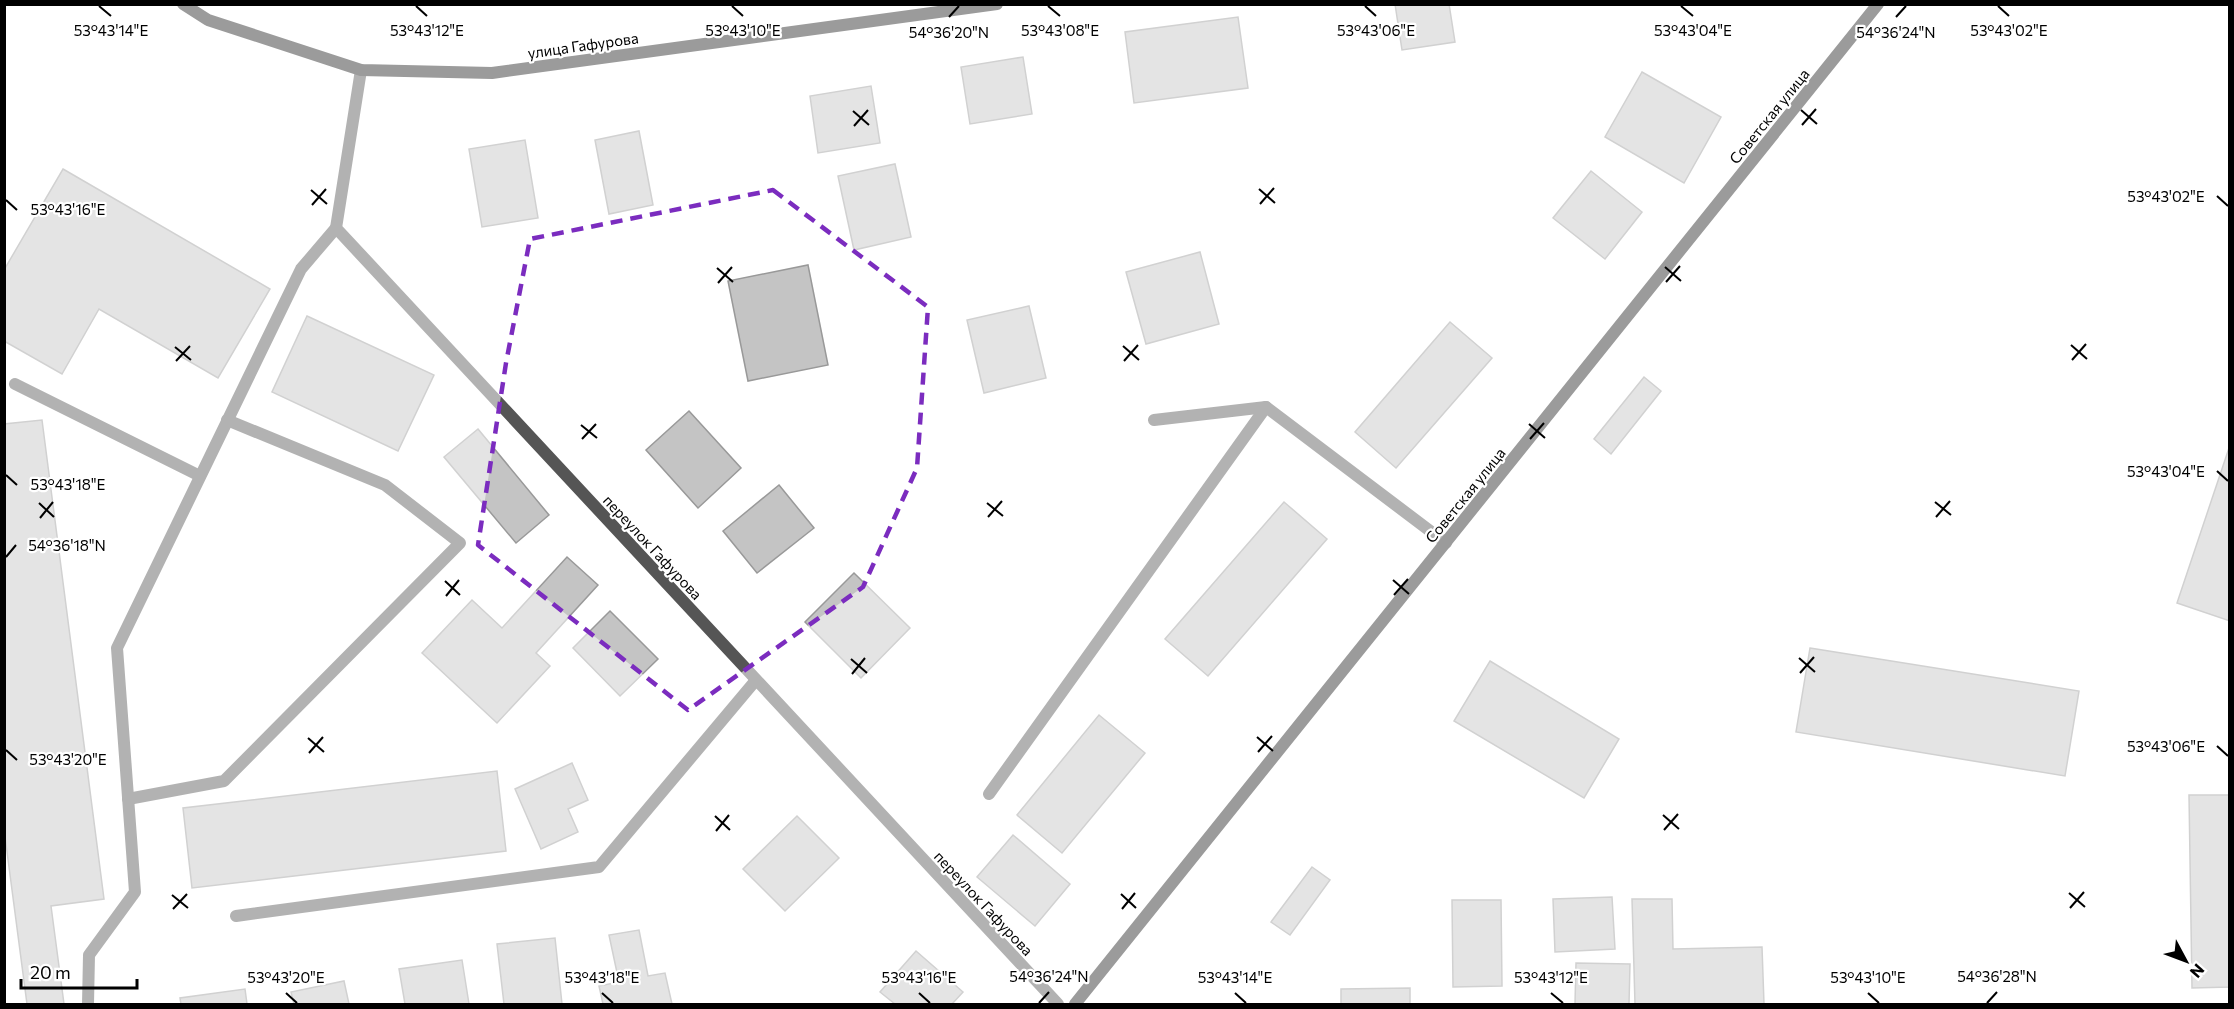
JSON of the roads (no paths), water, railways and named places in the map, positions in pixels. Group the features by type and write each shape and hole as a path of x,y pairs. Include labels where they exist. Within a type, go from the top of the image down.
{"street":[{"name":"улица Гафурова","path":"183,4 208,20 361,70 492,73 997,4"},
{"name":"Советская улица","path":"1075,1005 1878,4"},
{"path":"88,1005 88,955 135,892 117,648 301,269 336,228 361,70"},
{"name":"переулок Гафурова","path":"336,228 1058,1005"},
{"path":"15,384 200,476"},
{"path":"1154,420 1266,407 1446,543"},
{"path":"989,794 1266,407"},
{"path":"128,799 224,781 460,543 385,486 227,420"},
{"path":"237,916 599,867 756,680"}]}
